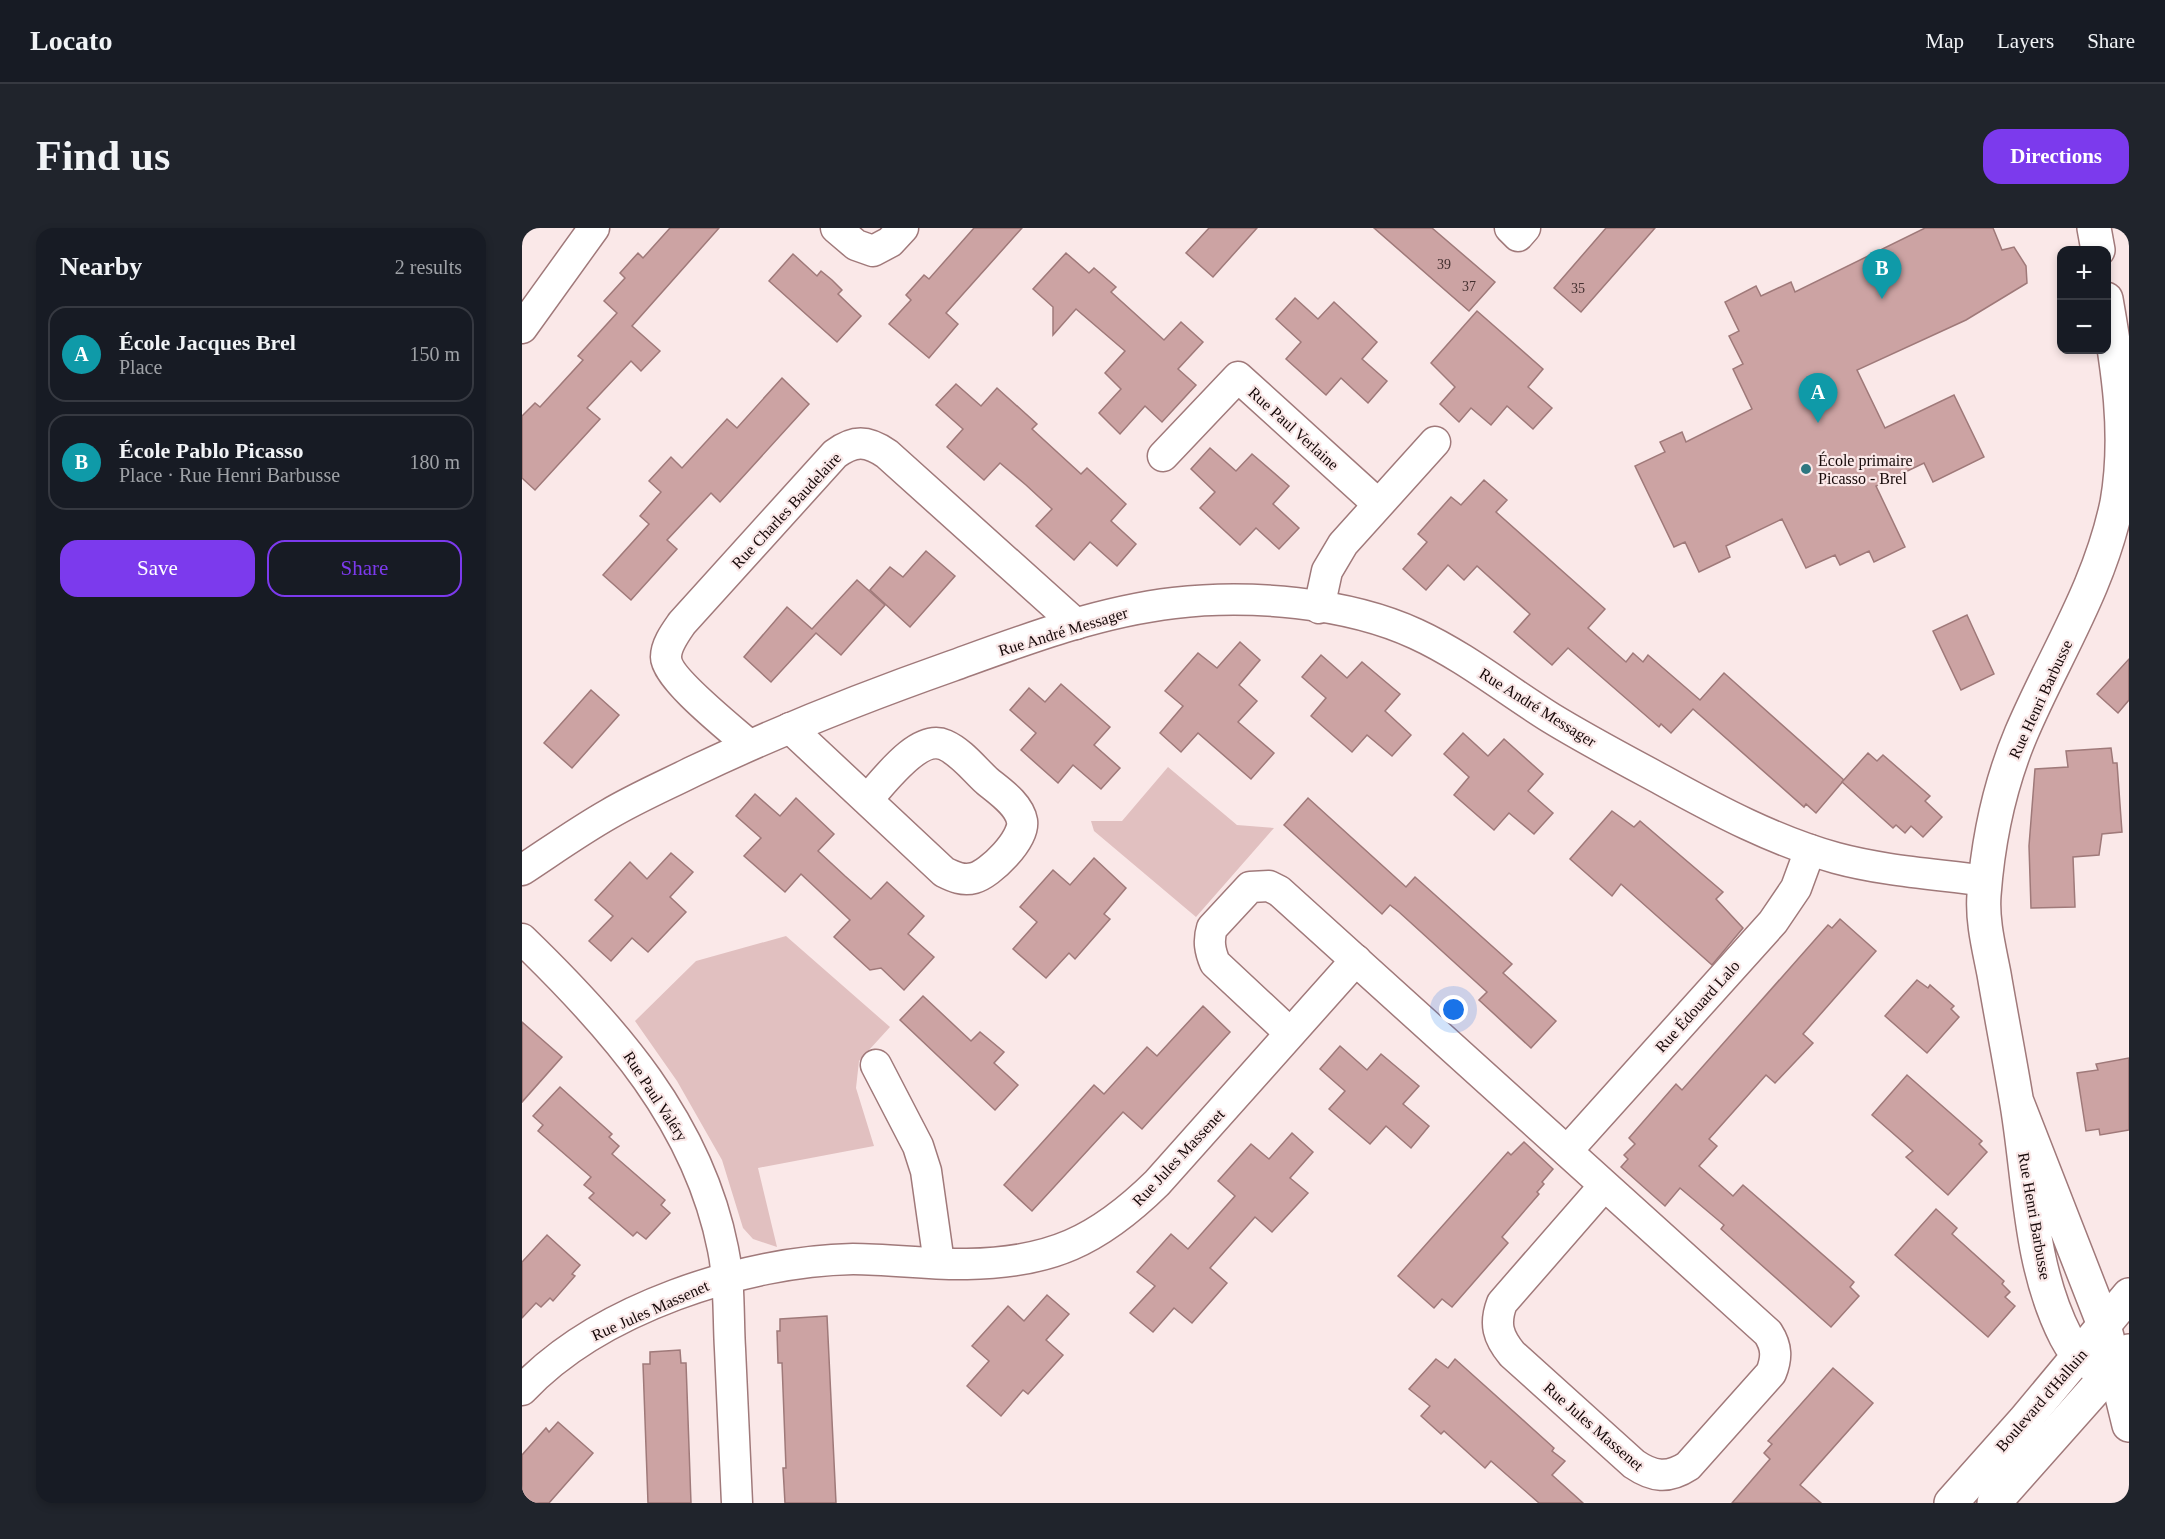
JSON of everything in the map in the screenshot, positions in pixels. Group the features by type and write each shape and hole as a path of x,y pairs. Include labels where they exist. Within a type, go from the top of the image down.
{"street":[{"path":"527,311 594,228"},
{"path":"836,228 856,245 873,251 890,242 903,228"},
{"path":"1510,228 1518,236 1525,228"},
{"path":"2094,228 2097,246"},
{"name":"Rue Henri Barbusse","path":"2106,300 2124,369 2126,440 2117,503 2104,552 2082,611 2033,707 2012,757 1999,804 1986,881 1985,927 2017,1102 2027,1195 2038,1251 2049,1290 2066,1337 2080,1355 2094,1366 2104,1370 2122,1359"},
{"name":"Rue Paul Verlaine","path":"1163,456 1238,377 1378,504"},
{"name":"Rue Charles Baudelaire","path":"749,745 673,676 666,656 668,646 690,614 835,454 847,446 867,442 887,454 1076,624"},
{"path":"1319,608 1325,578 1333,558 1378,504 1435,442"},
{"name":"Rue André Messager","path":"522,870 612,811 749,745 885,690 1076,624 1145,608 1203,600 1256,599 1319,608 1392,625 1433,642 1553,718 1642,769 1738,820 1810,850 1851,861 1986,881"},
{"path":"790,728 867,800 944,872 964,880 986,873 1016,842 1023,823 1014,806 953,750 936,742 927,744 909,755 867,800"},
{"name":"Rue Édouard Lalo","path":"1567,1151 1773,922 1796,888 1810,850"},
{"name":"Rue Jules Massenet","path":"1290,1033 1215,963 1209,937 1218,919 1251,887 1269,886 1279,891 1768,1333 1775,1349 1774,1365 1766,1381 1688,1466 1673,1474 1652,1474 1634,1464 1512,1354 1498,1332 1496,1322 1502,1303 1604,1186"},
{"name":"Rue Paul Valéry","path":"522,939 584,1000 626,1048 677,1124 710,1201 727,1278 737,1503"},
{"name":"Rue Jules Massenet","path":"522,1390 549,1364 582,1340 669,1298 727,1278 769,1268 823,1261 879,1260 966,1264 1029,1259 1083,1240 1124,1215 1157,1183 1356,960"},
{"path":"876,1065 918,1146 926,1171 939,1263"},
{"name":"Rue Henri Barbusse","path":"2017,1102 2104,1325 2122,1359 2129,1425"},
{"name":"Boulevard d'Halluin","path":"1951,1503 2129,1295"},
{"name":"Boulevard d'Halluin","path":"1994,1503 2122,1359"}],"shaded area":[{"path":"1168,767 1237,825 1274,828 1196,917 1094,831 1091,821 1122,821"},
{"path":"786,936 890,1027 859,1061 856,1088 874,1146 758,1168 777,1247 753,1239 743,1228 722,1160 677,1081 635,1021 696,961"}],"building":[{"path":"670,228 719,228 632,326 660,351 641,371 631,361 587,408 600,419 535,490 522,478 522,416 535,403 540,407 583,360 578,356 617,313 604,301 625,278 620,273 638,253 643,258"},
{"path":"974,228 1022,228 946,313 958,324 929,358 889,324 911,300 906,295 924,275 929,279"},
{"path":"1209,228 1257,228 1213,277 1186,253"},
{"path":"1374,228 1432,228 1495,282 1469,311"},
{"path":"1606,228 1655,228 1581,312 1554,288"},
{"path":"1925,228 1993,228 2002,250 2014,247 2026,266 2027,283 1966,320 1857,370 1885,428 1954,395 1984,457 1933,482 1924,463 1876,486 1905,547 1874,562 1869,551 1840,565 1835,555 1806,568 1782,519 1726,546 1730,557 1699,572 1685,542 1674,547 1635,466 1665,452 1660,442 1682,432 1686,442 1752,409 1733,369 1743,364 1729,336 1739,331 1725,302 1756,286 1761,296 1791,282 1795,292"},
{"path":"1066,253 1089,273 1094,268 1116,287 1111,292 1164,340 1181,322 1203,342 1178,369 1196,385 1162,422 1145,406 1120,434 1099,413 1121,389 1105,373 1125,351 1076,309 1053,335 1053,307 1033,289"},
{"path":"793,254 817,276 821,271 832,280 842,290 838,294 861,316 837,342 769,281"},
{"path":"1295,298 1318,319 1334,302 1377,342 1362,359 1387,381 1368,403 1341,378 1326,395 1286,359 1301,342 1276,319"},
{"path":"1477,311 1543,369 1528,387 1552,408 1533,429 1507,406 1491,425 1471,408 1459,422 1440,404 1455,387 1431,363"},
{"path":"782,378 809,404 720,502 711,493 667,540 677,549 631,600 603,575 649,524 640,516 661,492 649,481 671,457 682,468 727,419 737,428"},
{"path":"956,384 981,406 997,388 1037,424 1032,429 1081,474 1087,468 1126,504 1111,521 1136,544 1117,566 1090,542 1074,560 1036,526 1052,509 1026,485 1000,463 984,480 947,447 963,429 936,405"},
{"path":"1210,448 1236,471 1252,454 1289,486 1273,504 1299,528 1279,549 1256,528 1240,545 1200,508 1215,492 1191,469"},
{"path":"1484,480 1507,500 1496,512 1605,609 1588,628 1626,662 1633,653 1643,662 1648,655 1700,700 1724,673 1844,780 1816,813 1806,804 1804,807 1693,709 1671,733 1661,724 1659,727 1568,648 1552,665 1514,632 1530,614 1477,566 1464,580 1448,565 1426,590 1403,569 1427,542 1418,534 1451,497 1461,505"},
{"path":"926,551 955,576 910,627 870,590 890,567 903,577"},
{"path":"857,580 885,605 841,655 816,633 771,682 744,657 787,607 812,629"},
{"path":"1967,615 1994,674 1961,690 1933,631"},
{"path":"1240,642 1260,660 1239,685 1257,701 1238,722 1274,753 1251,779 1198,733 1181,752 1160,733 1183,706 1165,691 1198,653 1217,668"},
{"path":"1321,655 1347,678 1362,662 1400,694 1385,711 1411,735 1392,756 1367,735 1352,752 1311,716 1326,698 1302,677"},
{"path":"2129,659 2129,700 2118,713 2097,694"},
{"path":"1061,684 1110,727 1094,745 1120,768 1101,789 1073,765 1058,783 1021,750 1036,733 1010,710 1029,688 1045,702"},
{"path":"591,690 619,715 572,768 544,743"},
{"path":"1463,733 1488,756 1504,739 1543,774 1528,791 1553,813 1534,834 1509,813 1494,830 1454,795 1469,777 1444,754"},
{"path":"2111,748 2113,763 2117,763 2122,832 2102,834 2099,855 2073,857 2075,907 2031,908 2029,846 2035,769 2068,767 2066,751"},
{"path":"1868,753 1877,761 1883,755 1930,796 1925,801 1942,817 1923,837 1911,826 1905,833 1896,825 1893,828 1842,782"},
{"path":"755,794 780,816 796,798 834,834 818,851 845,876 871,899 887,882 924,916 908,934 934,957 904,990 881,968 870,970 834,937 850,920 801,874 785,892 744,856 761,838 736,816"},
{"path":"1308,798 1406,887 1415,877 1512,964 1503,973 1556,1021 1531,1048 1479,1000 1487,992 1399,912 1390,905 1382,914 1284,825"},
{"path":"1612,811 1634,827 1640,821 1723,892 1716,899 1743,928 1712,965 1621,884 1612,896 1570,859"},
{"path":"671,853 693,872 670,897 686,912 648,952 632,938 611,961 589,941 613,916 595,900 630,862 647,879"},
{"path":"1094,858 1126,888 1104,914 1110,919 1075,959 1069,953 1046,978 1013,949 1037,922 1020,907 1053,870 1070,885"},
{"path":"1840,919 1876,951 1803,1034 1813,1043 1775,1083 1766,1075 1709,1139 1717,1146 1699,1166 1733,1196 1743,1185 1854,1282 1850,1287 1859,1296 1831,1327 1721,1229 1724,1225 1680,1188 1665,1206 1621,1167 1628,1159 1624,1155 1635,1144 1629,1138 1676,1084 1682,1090 1828,925 1832,928"},
{"path":"1917,980 1928,988 1930,985 1954,1006 1951,1009 1959,1017 1927,1053 1885,1016"},
{"path":"923,996 971,1041 980,1032 1004,1052 994,1063 1018,1085 995,1110 900,1020"},
{"path":"1203,1006 1230,1032 1142,1129 1123,1112 1032,1211 1004,1185 1094,1085 1104,1094 1147,1047 1157,1056"},
{"path":"522,1022 562,1057 522,1102"},
{"path":"1340,1046 1367,1070 1381,1054 1419,1086 1403,1104 1429,1126 1411,1148 1386,1126 1370,1144 1329,1109 1345,1091 1320,1069"},
{"path":"2129,1058 2129,1130 2100,1135 2099,1129 2086,1131 2077,1073 2098,1070 2096,1064"},
{"path":"1907,1075 1982,1141 1979,1144 1987,1152 1948,1195 1906,1157 1913,1151 1872,1115"},
{"path":"560,1087 612,1134 609,1137 619,1146 612,1154 665,1200 661,1205 670,1213 646,1239 637,1232 633,1236 589,1198 594,1193 584,1185 591,1177 538,1131 543,1125 533,1116"},
{"path":"1292,1133 1313,1152 1290,1178 1308,1193 1272,1232 1255,1217 1210,1268 1227,1283 1192,1323 1174,1308 1153,1332 1130,1313 1155,1286 1137,1272 1171,1234 1188,1249 1235,1196 1218,1181 1251,1144 1269,1159"},
{"path":"1524,1142 1553,1169 1542,1182 1544,1184 1537,1192 1539,1194 1502,1237 1508,1243 1452,1307 1442,1299 1434,1308 1398,1276 1508,1152 1511,1155"},
{"path":"1936,1209 1957,1228 1952,1234 2004,1281 2002,1284 2010,1292 2005,1297 2015,1306 1988,1337 1895,1255"},
{"path":"547,1235 580,1265 572,1274 575,1276 553,1301 550,1298 541,1307 536,1303 522,1318 522,1262"},
{"path":"1047,1295 1069,1314 1046,1340 1063,1355 1028,1394 1023,1390 1001,1416 967,1386 989,1361 972,1346 1008,1306 1024,1321"},
{"path":"827,1316 836,1503 785,1503 782,1363 778,1363 777,1331 780,1331 780,1319"},
{"path":"680,1350 681,1363 686,1363 691,1503 648,1503 643,1364 650,1364 650,1352"},
{"path":"1436,1359 1448,1368 1455,1359 1554,1448 1552,1451 1565,1461 1552,1475 1583,1503 1539,1503 1491,1461 1485,1468 1444,1431 1441,1434 1421,1416 1430,1406 1409,1389"},
{"path":"1833,1368 1873,1403 1800,1485 1821,1503 1732,1503 1770,1459 1764,1453 1772,1444 1768,1441"},
{"path":"558,1422 593,1453 549,1503 522,1503 522,1455 546,1428 549,1432"}],"place":[{"name":"École Pablo Picasso","path":"1882,299"},
{"name":"École Jacques Brel","path":"1818,423"},
{"name":"École primaire Picasso - Brel","path":"1806,469"}]}
